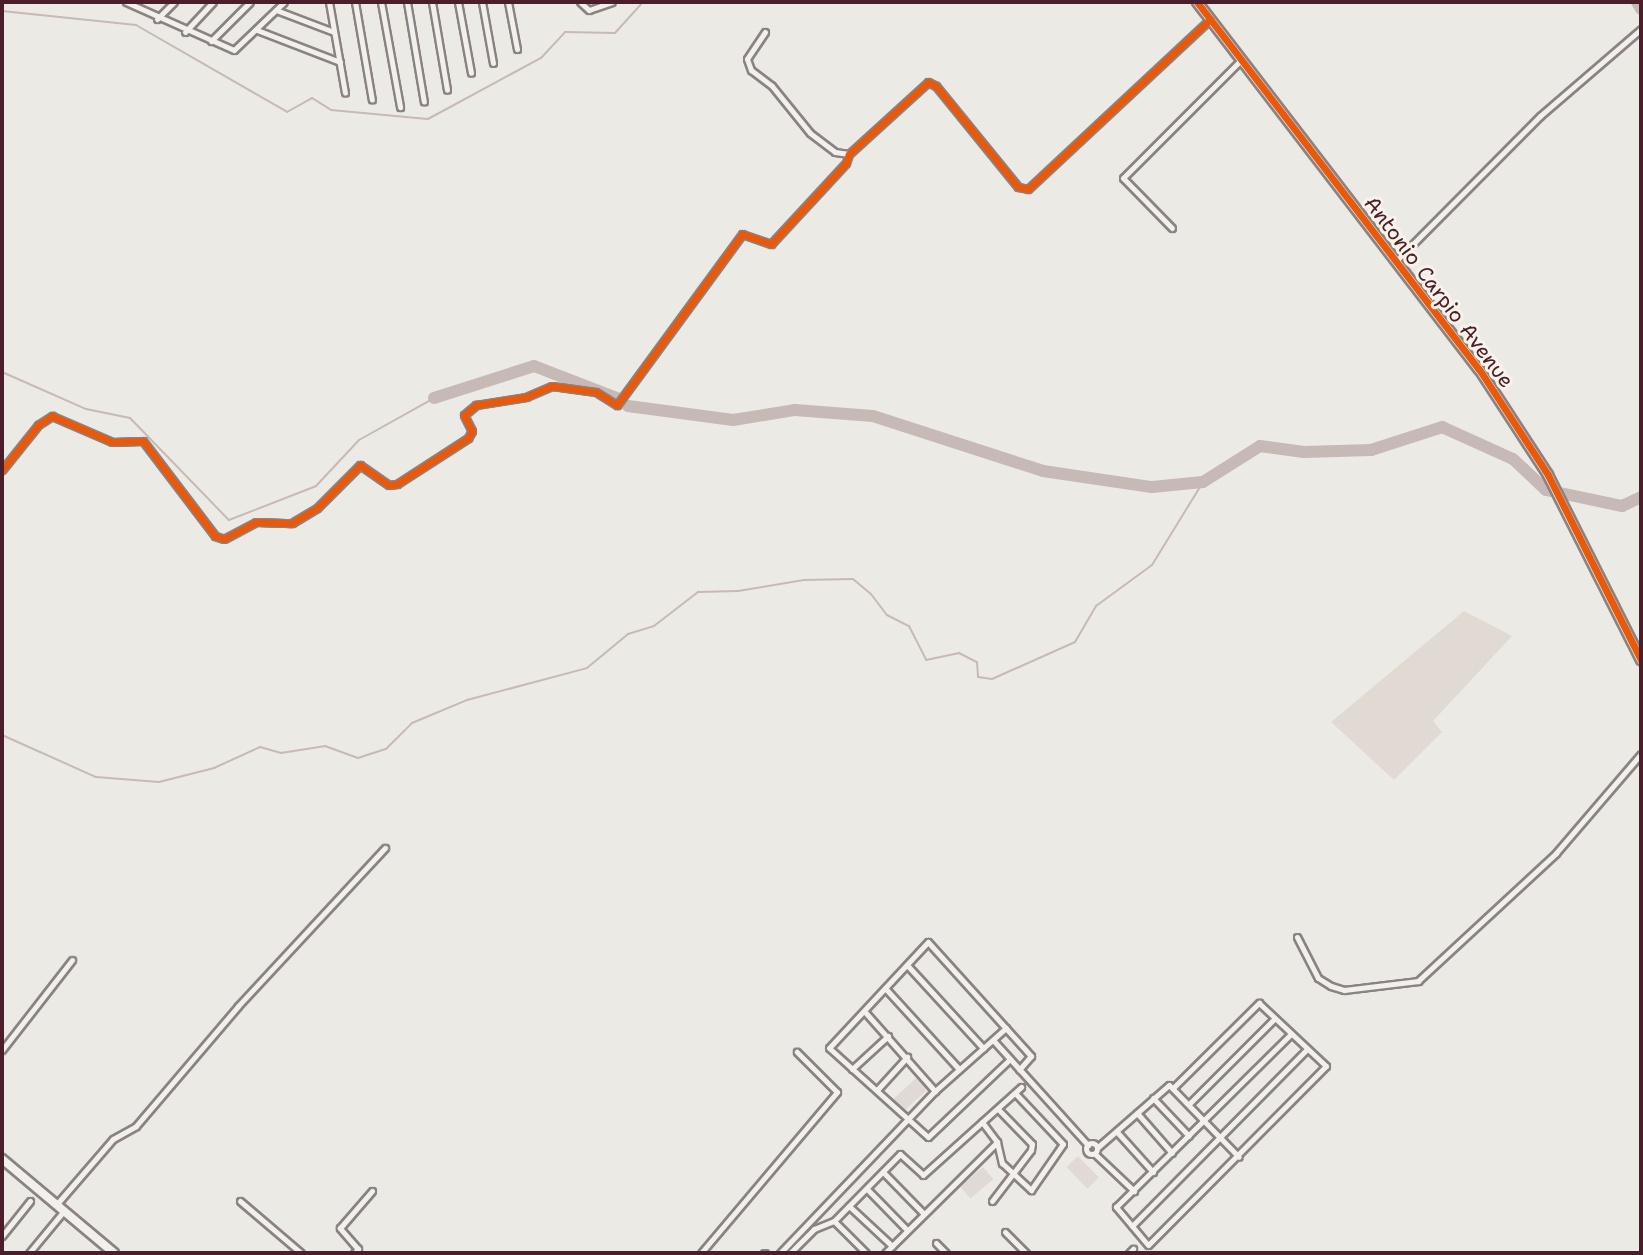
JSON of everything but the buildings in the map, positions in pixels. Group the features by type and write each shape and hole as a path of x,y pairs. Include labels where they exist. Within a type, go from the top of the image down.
{"street":[{"path":"126,2 135,4 185,32 237,49 284,2"},
{"path":"158,19 174,2"},
{"path":"185,32 213,2"},
{"path":"211,41 250,2"},
{"path":"328,2 345,93"},
{"path":"355,2 372,100"},
{"path":"381,2 400,107"},
{"path":"407,2 425,102"},
{"path":"432,2 447,90"},
{"path":"458,2 471,73"},
{"path":"482,2 494,63"},
{"path":"508,2 517,49"},
{"path":"580,2 589,9 612,2"},
{"name":"Antonio Carpio Avenue","path":"1197,2 1479,369 1548,475 1562,508 1641,655"},
{"path":"276,10 334,32"},
{"path":"2,470 38,425 52,416 112,442 143,441 215,536 224,539 256,522 292,523 317,508 360,465 389,485 397,484 468,438 472,431 464,415 476,405 526,397 552,386 596,392 617,405 741,234 771,244 846,163 849,154 928,82 936,86 1017,187 1028,189 1210,19"},
{"path":"1395,261 1541,116 1641,29"},
{"path":"257,30 340,62"},
{"path":"765,32 747,58 751,70 772,86 810,132 835,152 849,154"},
{"path":"1172,228 1123,178 1240,61"},
{"path":"1297,937 1318,978 1331,986 1344,990 1418,981 1556,853 1641,754"},
{"path":"56,1206 113,1139 136,1126 238,1006 385,848"},
{"path":"1010,1059 928,1137 829,1048 928,942 1031,1056 1019,1070"},
{"path":"2,1050 72,960"},
{"path":"907,965 983,1048"},
{"path":"885,988 959,1069"},
{"path":"1174,1087 1259,1003 1326,1066 1240,1157 1149,1245 1116,1208 1290,1034"},
{"path":"865,1012 935,1091"},
{"path":"1189,1104 1274,1018"},
{"path":"780,1253 935,1091 1006,1028"},
{"path":"852,1069 888,1036"},
{"path":"993,1040 1088,1145 1097,1151 1134,1191"},
{"path":"1132,1226 1222,1138 1307,1049"},
{"path":"701,1253 837,1092 797,1052"},
{"path":"877,1090 907,1058"},
{"path":"1088,1145 1088,1153 1097,1151 1169,1085 1174,1087 1240,1157"},
{"path":"790,1253 814,1229 834,1221 900,1154 923,1175 1021,1087"},
{"path":"982,1122 997,1142 1002,1163 1031,1191 1063,1144 1015,1093"},
{"path":"1153,1098 1189,1136"},
{"path":"992,1201 1015,1175 1032,1144 998,1109"},
{"path":"1138,1113 1172,1153"},
{"path":"1117,1132 1153,1172"},
{"path":"885,1253 997,1142"},
{"path":"2,1159 63,1213 114,1253"},
{"path":"883,1171 923,1213"},
{"path":"867,1189 907,1230"},
{"path":"354,1253 358,1249 340,1228 372,1191"},
{"path":"2,1236 30,1201"},
{"path":"240,1202 301,1253"},
{"path":"849,1206 892,1246"},
{"path":"29,1253 63,1213"},
{"path":"834,1221 866,1253"},
{"path":"1005,1232 1026,1253"},
{"path":"936,1243 946,1253"}],"shaded area":[{"path":"1464,611 1512,636 1433,721 1442,732 1394,780 1331,722"},
{"path":"916,1078 927,1090 904,1111 893,1099"},
{"path":"1078,1156 1099,1178 1087,1189 1066,1167"},
{"path":"983,1167 993,1179 970,1199 960,1186"}],"waterway":[{"path":"2,11 136,25 287,112 312,98 331,110 428,119 541,58 565,32 615,33 643,2"},
{"path":"1637,2 1641,9"},
{"path":"434,398 534,366 617,398"},
{"path":"2,372 86,409 130,418 229,520 316,486 359,440 434,398"},
{"path":"628,406 733,420 795,410 873,416 1043,471 1152,487 1203,482 1260,446 1304,452 1371,450 1442,427 1513,459 1546,490 1622,506 1641,497"},
{"path":"2,735 96,777 159,782 214,768 260,747 281,753 325,746 358,758 386,749 412,723 467,700 587,668 628,634 654,626 698,592 738,591 804,580 853,579 871,594 887,615 909,626 926,660 959,653 977,662 978,677 992,679 1075,642 1096,606 1152,565 1203,482"}],"cycle path":[{"path":"1197,2 1479,369 1548,475 1641,660"},
{"path":"2,470 38,425 52,416 112,442 143,441 215,536 224,539 256,522 292,523 317,508 360,465 389,485 397,484 468,438 472,431 464,415 476,405 526,397 552,386 596,392 617,405 742,234 771,244 846,163 849,154 928,82 936,86 1018,187 1028,189 1210,19"}]}
